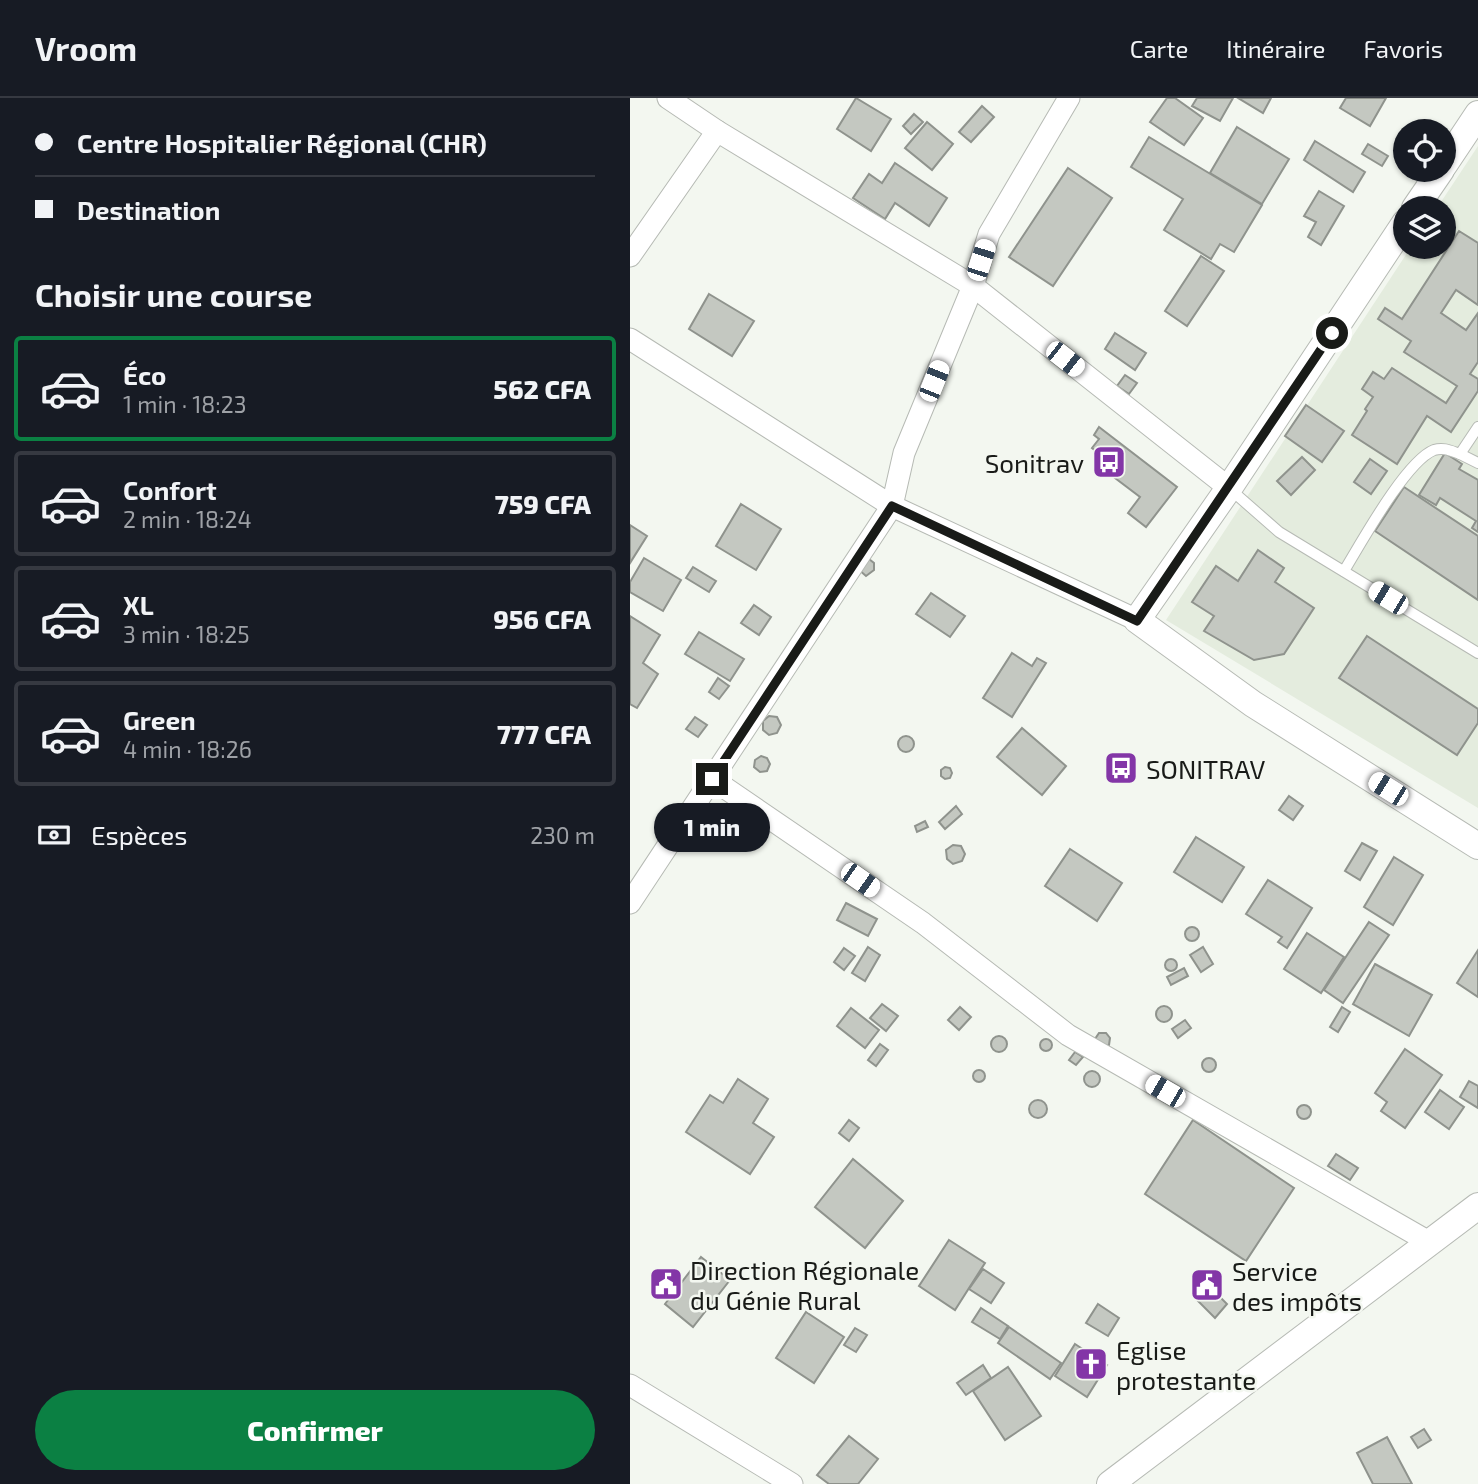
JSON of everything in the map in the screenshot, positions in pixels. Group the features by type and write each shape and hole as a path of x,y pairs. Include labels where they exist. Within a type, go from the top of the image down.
{"street":[{"path":"668,98 717,131 973,286 1228,488"},
{"path":"630,903 892,506 904,453 973,286 989,234 1069,98"},
{"path":"1456,147 1478,114"},
{"path":"630,256 717,131"},
{"path":"1137,621 1393,241"},
{"path":"630,338 892,506 1137,621 1253,704 1478,846"},
{"path":"712,779 923,923 1069,1035 1429,1242"},
{"path":"1110,1484 1478,1206"},
{"path":"630,1385 792,1484"}],"lane":[{"path":"1460,454 1478,426"},
{"path":"1343,571 1400,484 1426,455 1444,448 1478,463"},
{"path":"1228,488 1279,532 1478,653"}],"shaded area":[{"path":"1478,146 1478,808 1166,620 1403,259 1456,259 1456,196 1445,196"}],"building":[{"path":"856,98 891,119 871,151 837,129"},
{"path":"1167,98 1175,98 1203,118 1184,145 1150,122"},
{"path":"1197,98 1233,98 1220,121 1192,106"},
{"path":"1238,98 1271,98 1263,113"},
{"path":"1346,98 1386,98 1370,126 1340,108"},
{"path":"982,106 994,117 971,142 959,132"},
{"path":"914,114 923,122 911,134 903,126"},
{"path":"927,122 953,144 932,170 905,148"},
{"path":"1237,127 1289,159 1262,204 1210,173"},
{"path":"1149,137 1262,205 1234,252 1220,244 1211,259 1164,230 1183,199 1131,167"},
{"path":"1315,141 1365,172 1353,192 1304,160"},
{"path":"1368,144 1388,156 1382,166 1362,154"},
{"path":"895,163 947,198 929,226 895,203 885,219 853,198 869,174 882,183"},
{"path":"1068,168 1112,198 1053,286 1009,257"},
{"path":"1319,191 1344,206 1321,245 1308,237 1316,222 1304,216"},
{"path":"1459,231 1478,243 1478,305 1456,290 1441,313 1466,330 1478,313 1478,362 1470,374 1478,379 1478,391 1451,432 1427,416 1397,464 1352,435 1373,397 1362,389 1373,372 1384,379 1392,368 1446,403 1457,386 1404,352 1411,341 1378,319 1385,308 1402,319 1441,259 1456,259 1456,236"},
{"path":"1201,256 1224,271 1187,326 1165,311"},
{"path":"709,294 754,321 732,356 689,329"},
{"path":"1115,333 1146,353 1135,370 1105,349"},
{"path":"1125,375 1137,383 1129,394 1117,386"},
{"path":"1306,405 1344,431 1322,462 1285,436"},
{"path":"1099,427 1177,487 1146,527 1128,513 1140,497 1115,478 1120,470 1092,448 1099,439 1094,435"},
{"path":"1445,453 1462,464 1459,469 1478,480 1478,532 1472,528 1476,521 1440,498 1436,505 1419,495"},
{"path":"1302,457 1315,470 1291,495 1277,481"},
{"path":"1370,459 1387,471 1371,494 1354,482"},
{"path":"1404,487 1478,536 1478,600 1375,531"},
{"path":"741,504 781,529 756,570 716,546"},
{"path":"630,525 647,536 630,563"},
{"path":"1258,550 1284,568 1275,582 1314,608 1284,654 1254,660 1204,631 1214,616 1192,602 1216,566 1238,581"},
{"path":"644,558 681,580 663,611 630,592 630,582"},
{"path":"869,559 874,563 874,570 866,576 858,569"},
{"path":"693,567 716,581 709,592 686,578"},
{"path":"931,593 965,616 950,637 916,614"},
{"path":"754,605 771,617 759,635 741,623"},
{"path":"630,616 660,635 643,663 658,674 637,708 630,704"},
{"path":"699,632 744,659 730,681 685,654"},
{"path":"1367,636 1478,709 1478,723 1457,755 1339,678"},
{"path":"1012,653 1032,666 1037,658 1046,663 1012,717 983,698"},
{"path":"718,678 729,686 719,699 709,692"},
{"path":"769,716 777,717 781,725 777,733 769,735 763,730 763,721"},
{"path":"695,717 707,725 698,737 686,729"},
{"path":"1022,728 1066,766 1042,795 997,757"},
{"path":"903,736 909,736 914,744 912,750 903,752 898,747 898,741"},
{"path":"761,756 767,758 770,764 767,771 760,772 754,767 755,760"},
{"path":"950,768 950,778 941,776 941,770"},
{"path":"1289,796 1303,806 1293,820 1279,810"},
{"path":"956,806 962,814 945,829 939,822"},
{"path":"925,821 928,827 917,832 915,826"},
{"path":"1196,837 1244,867 1222,902 1174,872"},
{"path":"1362,843 1377,851 1360,880 1345,871"},
{"path":"953,845 961,846 965,854 962,861 953,864 947,859 946,850"},
{"path":"1070,849 1122,883 1097,921 1045,886"},
{"path":"1394,857 1423,875 1393,925 1364,907"},
{"path":"1268,880 1312,908 1287,948 1278,942 1282,937 1246,914"},
{"path":"846,903 877,919 868,936 837,920"},
{"path":"1369,922 1389,935 1343,1003 1324,990"},
{"path":"1189,927 1195,927 1199,934 1195,941 1189,941 1185,937 1185,931"},
{"path":"1307,933 1344,957 1321,993 1284,969"},
{"path":"868,947 880,955 865,981 852,973"},
{"path":"1203,947 1213,964 1201,972 1190,955"},
{"path":"844,948 855,956 844,970 834,962"},
{"path":"1478,950 1478,997 1457,983"},
{"path":"1171,959 1177,965 1171,971 1165,965"},
{"path":"1375,964 1432,995 1409,1036 1353,1004"},
{"path":"1184,968 1188,976 1171,985 1167,977"},
{"path":"882,1004 898,1016 886,1031 870,1018"},
{"path":"1164,1006 1170,1008 1170,1020 1164,1022 1158,1020 1156,1014 1158,1008"},
{"path":"960,1007 971,1017 959,1030 948,1020"},
{"path":"1342,1007 1350,1012 1338,1032 1330,1027"},
{"path":"851,1008 879,1030 865,1048 837,1026"},
{"path":"1185,1020 1191,1028 1178,1038 1172,1029"},
{"path":"1099,1033 1106,1033 1110,1038 1109,1045 1103,1048 1095,1039"},
{"path":"996,1036 1002,1036 1007,1044 1005,1050 996,1052 991,1047 991,1041"},
{"path":"1046,1039 1052,1045 1046,1051 1040,1045"},
{"path":"880,1044 888,1050 876,1066 868,1060"},
{"path":"1405,1049 1442,1075 1405,1128 1381,1111 1387,1102 1375,1093"},
{"path":"1075,1052 1083,1057 1076,1065 1069,1060"},
{"path":"1206,1058 1212,1058 1216,1065 1212,1072 1206,1072 1202,1068 1202,1062"},
{"path":"979,1070 985,1076 979,1082 973,1076"},
{"path":"1092,1071 1098,1073 1098,1085 1092,1087 1086,1085 1084,1079 1086,1073"},
{"path":"738,1079 768,1099 753,1123 774,1137 750,1174 686,1132 710,1095 723,1103"},
{"path":"1469,1081 1478,1086 1478,1108 1460,1097"},
{"path":"1440,1090 1464,1107 1449,1129 1425,1112"},
{"path":"1038,1100 1044,1103 1047,1109 1044,1115 1038,1118 1032,1115 1029,1109 1032,1103"},
{"path":"1301,1105 1307,1105 1311,1112 1307,1119 1301,1119 1297,1115 1297,1109"},
{"path":"849,1120 859,1128 849,1141 839,1133"},
{"path":"1193,1120 1294,1188 1246,1261 1145,1194"},
{"path":"1336,1154 1358,1168 1350,1180 1328,1166"},
{"path":"853,1159 903,1201 865,1248 815,1207"},
{"path":"949,1240 985,1263 955,1310 919,1286"},
{"path":"701,1257 730,1280 693,1327 665,1304"},
{"path":"983,1269 1004,1283 991,1303 969,1289"},
{"path":"1208,1285 1227,1304 1215,1318 1196,1299"},
{"path":"1098,1304 1119,1318 1108,1336 1086,1323"},
{"path":"981,1308 1008,1326 1000,1339 972,1322"},
{"path":"806,1312 844,1337 814,1383 776,1358"},
{"path":"1009,1327 1061,1363 1050,1379 998,1343"},
{"path":"855,1328 867,1335 856,1352 844,1345"},
{"path":"1075,1344 1107,1365 1087,1397 1055,1376"},
{"path":"983,1365 991,1378 966,1395 957,1383"},
{"path":"1008,1367 1041,1416 1005,1440 973,1391"},
{"path":"1424,1429 1431,1440 1418,1448 1411,1437"},
{"path":"849,1436 878,1459 858,1484 829,1484 817,1475"},
{"path":"1387,1437 1412,1484 1373,1484 1357,1453"}],"place":[{"name":"Sonitrav","path":"1109,462"},
{"name":"SONITRAV","path":"1121,768"},
{"name":"Direction Régionale du Génie Rural","path":"666,1284"},
{"name":"Service des impôts","path":"1207,1285"},
{"name":"Eglise protestante","path":"1091,1364"}],"route":[{"path":"712,779 892,506 1137,621 1332,333"}]}
